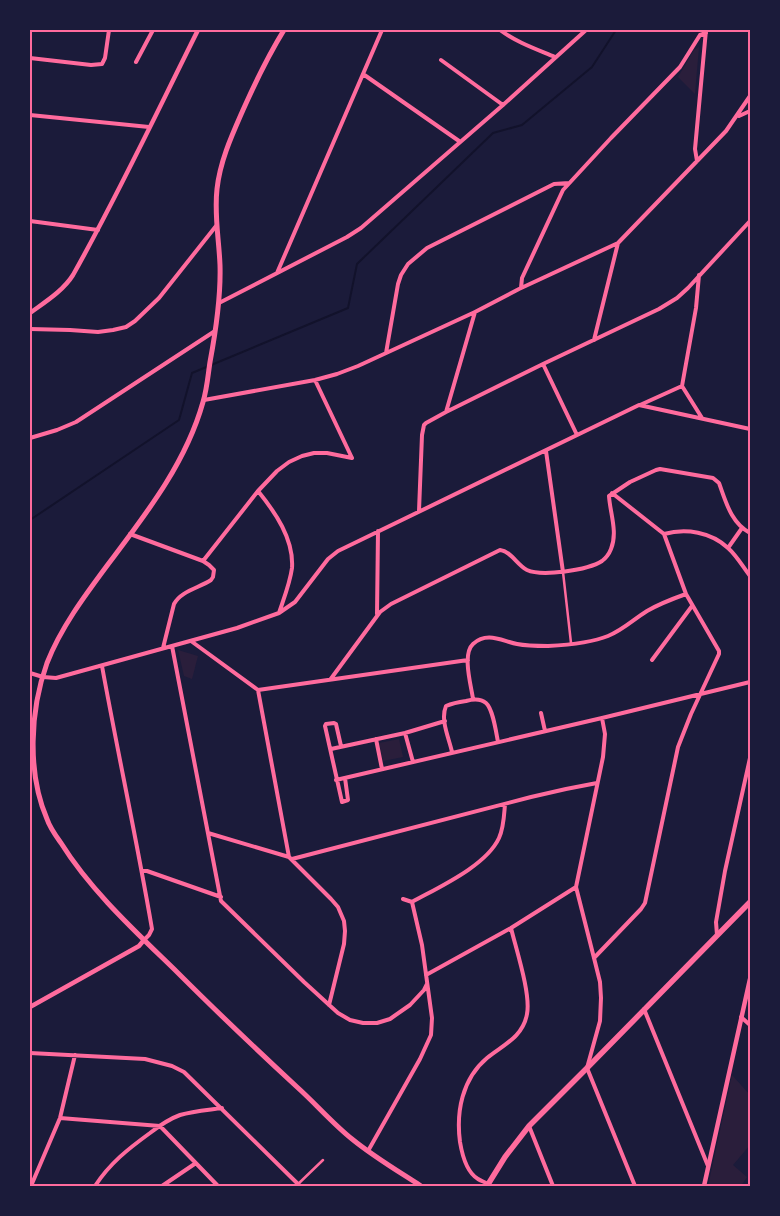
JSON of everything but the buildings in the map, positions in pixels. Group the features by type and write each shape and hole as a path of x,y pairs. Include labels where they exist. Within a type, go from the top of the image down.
{"main road":[{"path":"284,30 262,69 232,134 221,166 217,190 216,226 220,260 219,303 204,400 190,441 167,482 71,616 53,650 36,702 32,763 49,825 88,881 144,940 348,1136 421,1186"},
{"path":"488,1185 508,1153 529,1126 587,1068 599,1048 644,1009 750,902"}],"street":[{"path":"30,58 91,65 102,64 105,58 109,30"},
{"path":"136,62 153,30"},
{"path":"30,313 69,282 98,230 198,30"},
{"path":"277,273 382,30"},
{"path":"500,30 508,37 556,57"},
{"path":"219,303 348,237 361,228 586,30"},
{"path":"697,161 695,150 706,31"},
{"path":"521,288 522,278 563,190 680,67 700,35 706,31"},
{"path":"441,60 503,104"},
{"path":"363,74 460,141"},
{"path":"204,400 315,380 338,374 475,312 521,288 618,243 726,131 750,96"},
{"path":"737,117 750,111"},
{"path":"30,115 149,127"},
{"path":"386,353 398,284 403,271 412,260 427,248 554,184 569,183"},
{"path":"419,511 422,434 426,423 543,364 665,306 677,298 750,221"},
{"path":"30,222 98,230"},
{"path":"30,329 98,332 126,327 159,298 216,226"},
{"path":"594,340 618,243"},
{"path":"699,275 696,308 682,386 702,418"},
{"path":"446,412 475,312"},
{"path":"30,438 70,425 215,332"},
{"path":"543,364 577,435"},
{"path":"203,561 258,491 277,471 289,462 314,453 326,453 352,458 315,380"},
{"path":"30,673 56,678 237,628 279,613 295,602 332,555 338,551 682,386"},
{"path":"639,406 750,429"},
{"path":"546,451 572,644"},
{"path":"330,680 377,614 391,604 500,550 506,551 516,562 528,570 548,573 563,572 596,564 603,560 612,548 614,537 609,497 612,493 630,482 656,470 660,469 713,478 719,483 733,519 750,533"},
{"path":"258,491 277,517 288,540 291,555 292,567 290,578 279,613"},
{"path":"594,958 645,903 678,747 718,658 719,651 686,594 664,534 612,493"},
{"path":"728,548 742,528"},
{"path":"377,614 378,532"},
{"path":"664,534 674,532 704,534 728,548 750,576"},
{"path":"130,534 203,561 212,567 214,573 211,580 176,600 163,648"},
{"path":"473,699 468,660 469,650 476,641 495,637 517,644 549,646 572,644 607,637 621,630 658,605 686,594"},
{"path":"652,660 692,606"},
{"path":"190,641 258,690 291,858"},
{"path":"172,646 221,901 304,982 338,1013 350,1020 376,1023 390,1019 410,1005 428,984"},
{"path":"258,690 468,660"},
{"path":"30,1007 139,946 152,929 102,666"},
{"path":"336,780 750,682"},
{"path":"452,752 444,721 446,706 473,699 486,703 490,708 498,742"},
{"path":"541,713 545,731"},
{"path":"602,718 605,746 576,888 600,982 602,998 599,1048 587,1068 635,1186"},
{"path":"331,749 405,733 444,721"},
{"path":"341,746 336,724 326,724 342,802 348,800 344,778"},
{"path":"405,733 413,762"},
{"path":"376,739 382,769"},
{"path":"717,935 716,922 725,871 750,758"},
{"path":"291,858 566,789 597,783"},
{"path":"403,899 412,902 468,870 487,855 499,837 505,804"},
{"path":"208,832 291,858 338,907 344,920 344,944 329,1005"},
{"path":"142,871 147,871 221,897"},
{"path":"426,975 511,928 576,888"},
{"path":"368,1151 420,1059 431,1035 432,1018 428,984 422,945 412,902"},
{"path":"488,1185 474,1176 464,1160 459,1132 460,1104 465,1089 472,1077 485,1060 512,1040 519,1032 527,1014 524,981 511,928"},
{"path":"704,1186 750,979"},
{"path":"644,1009 708,1166"},
{"path":"741,1017 750,1025"},
{"path":"30,1053 145,1059 172,1066 184,1072 298,1185 323,1160"},
{"path":"31,1186 60,1118 75,1055"},
{"path":"95,1186 116,1160 160,1126 189,1113 222,1108"},
{"path":"60,1118 160,1126 218,1186"},
{"path":"529,1126 553,1186"},
{"path":"162,1186 196,1163"}],"shaded area":[{"path":"699,47 695,94 678,77 694,50"},
{"path":"178,650 198,656 192,679 184,676"},
{"path":"399,739 403,757 383,761 379,743"},
{"path":"732,1075 750,1095 750,1145 733,1165 747,1177 741,1186 708,1186"}],"waterway":[{"path":"30,520 179,420 192,373 348,308 357,264 493,133 522,125 592,67 616,30"}]}
